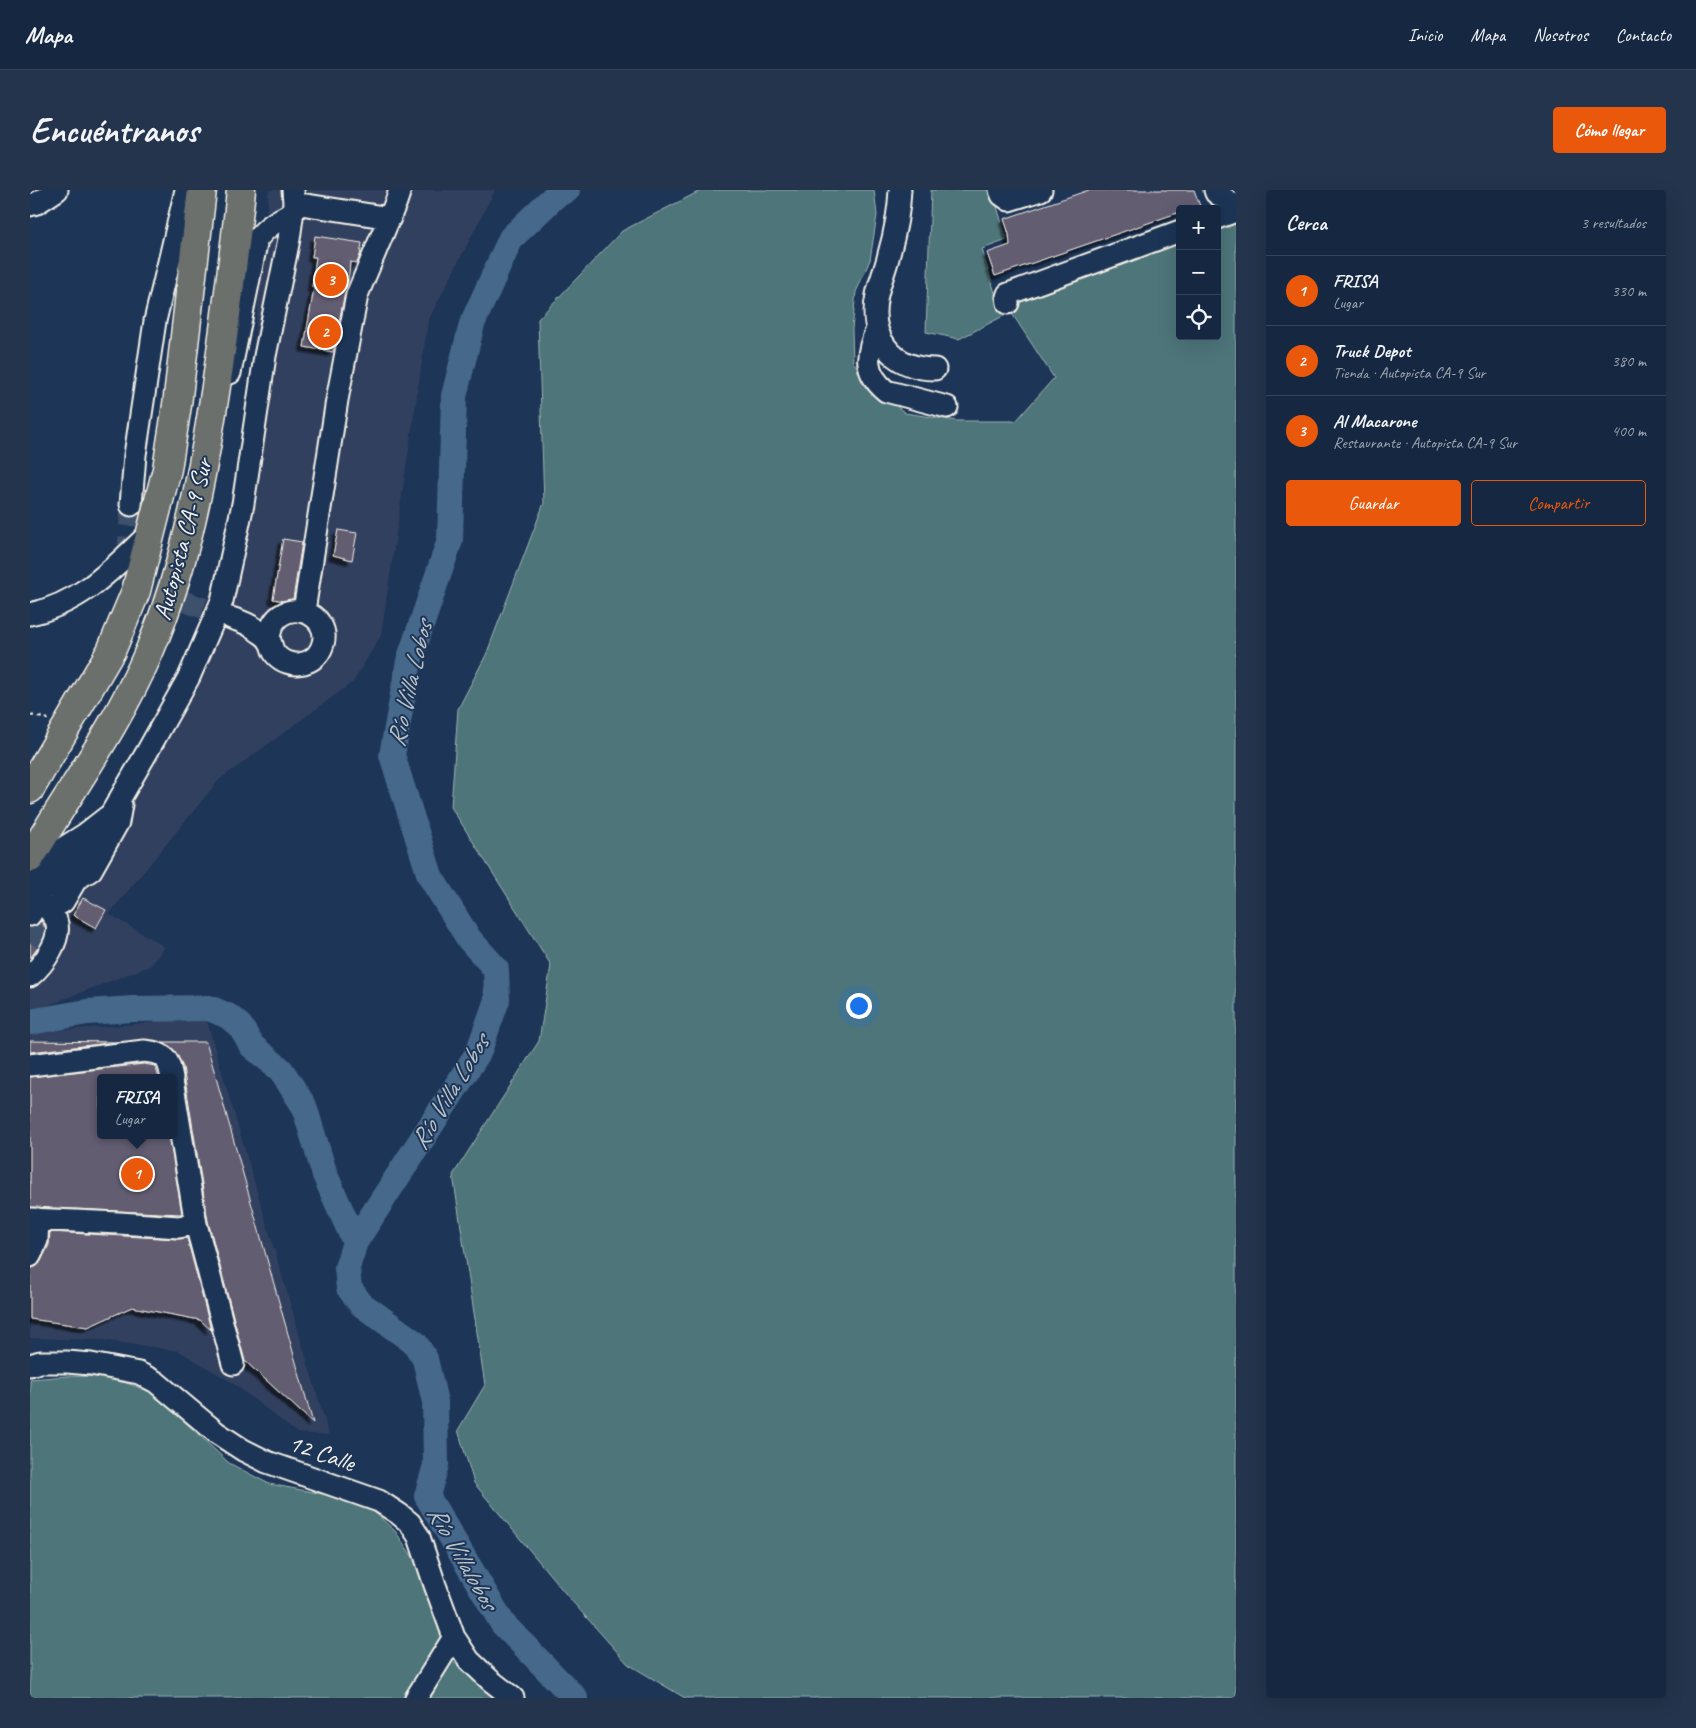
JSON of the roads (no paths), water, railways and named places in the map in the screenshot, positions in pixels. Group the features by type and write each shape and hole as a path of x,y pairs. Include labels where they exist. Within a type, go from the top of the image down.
{"highway":[{"name":"Autopista CA-9 Sur","path":"30,789 111,650 136,591 167,469 177,405 202,190"},
{"name":"Autopista CA-9 Sur","path":"30,861 126,699 149,652 166,608 190,531 212,415 242,190"}],"street":[{"path":"30,205 37,203 57,190"},
{"path":"131,505 135,455 155,321 186,190"},
{"path":"304,611 337,400 357,295 400,190"},
{"path":"900,190 894,236 877,295 875,311 877,330 885,347 896,358 910,366 935,369"},
{"path":"1006,195 1041,190"},
{"path":"1219,191 1236,206"},
{"path":"212,415 220,408 225,398 257,239 293,202"},
{"path":"293,202 390,218"},
{"path":"30,861 123,791 148,752 189,677 222,601 244,504 265,356 293,202"},
{"path":"1221,217 1236,211"},
{"path":"1008,299 1176,233"},
{"path":"877,330 869,347 868,358 869,369 878,384 886,391 947,407"},
{"path":"30,614 42,612 67,602 91,588 152,531"},
{"path":"231,618 248,624 270,641 276,655 288,663 304,663 317,655 321,648 324,633 317,619 304,611 296,610 282,615 272,626 270,641"},
{"path":"38,901 91,870 118,822 123,791"},
{"path":"38,901 118,822"},
{"path":"30,976 41,966 56,939 58,930 56,921 38,901"},
{"path":"30,1065 144,1051 159,1052 166,1057 171,1074"},
{"path":"177,1110 196,1224 233,1364"},
{"path":"30,1256 37,1240 34,1219 119,1222 179,1228 196,1224"},
{"name":"12 Calle","path":"30,1365 40,1362 68,1362 139,1372 156,1382 217,1433 243,1450 267,1462 379,1501 410,1523 420,1537 454,1637 469,1660 513,1698"},
{"path":"416,1698 454,1637"}],"waterway":[{"name":"Río Villa Lobos","path":"567,190 556,195 511,238 472,324 454,396 450,540 409,661 392,755 430,876 469,939 496,969 497,1000 478,1053 355,1242 347,1268 349,1288 361,1304 415,1343 425,1359 435,1402 436,1465 427,1496 503,1624 575,1698"},
{"path":"30,1022 87,1012 132,1009 209,1008 228,1016 240,1026 252,1046 281,1070 304,1106 325,1175 355,1242"}],"tunnel":[{"path":"131,505 128,550 135,575 147,588 231,618"},
{"path":"30,943 46,918"}],"place":[{"name":"Al Macarone","path":"331,280"},
{"name":"Truck Depot","path":"325,332"},
{"name":"FRISA","path":"137,1174"}],"water label":[{"name":"Río Villalobos","path":"463,1557"}]}
